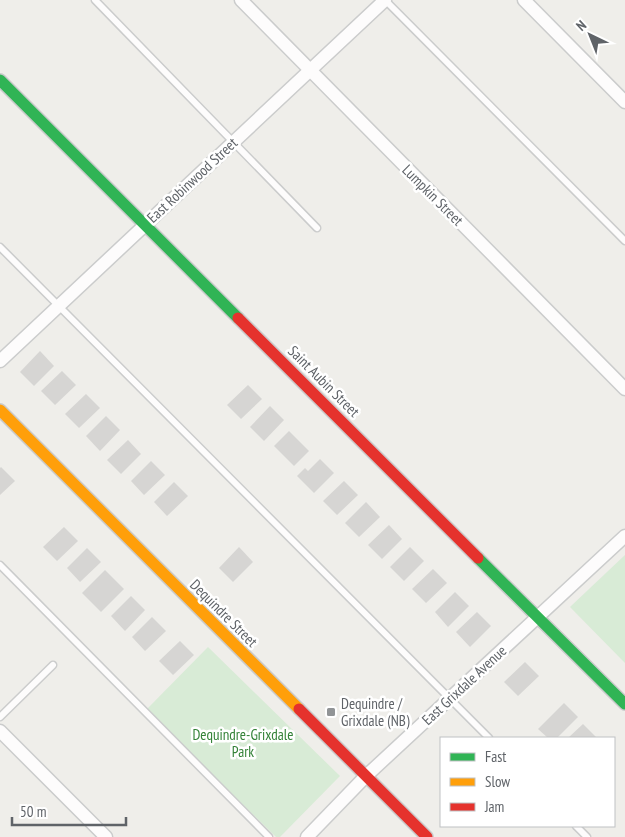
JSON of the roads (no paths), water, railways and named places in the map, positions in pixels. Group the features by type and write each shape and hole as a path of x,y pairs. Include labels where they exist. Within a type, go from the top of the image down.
{"street":[{"name":"Lumpkin Street","path":"241,0 625,389"},
{"name":"East Robinwood Street","path":"0,360 385,0"},
{"path":"524,0 625,102"},
{"name":"Saint Aubin Street","path":"0,80 625,704"},
{"name":"Dequindre Street","path":"0,410 427,837"},
{"name":"East Grixdale Avenue","path":"307,837 366,776 625,536"},
{"path":"0,731 106,837"}],"lane":[{"path":"95,0 317,228"},
{"path":"385,0 625,241"},
{"path":"0,247 488,737"},
{"path":"0,564 269,837"},
{"path":"0,717 53,665"},
{"path":"577,827 587,837"}],"place":[{"name":"Dequindre / Grixdale (NB)","path":"331,712"}],"park label":[{"name":"Dequindre-Grixdale Park","path":"243,742"}]}
